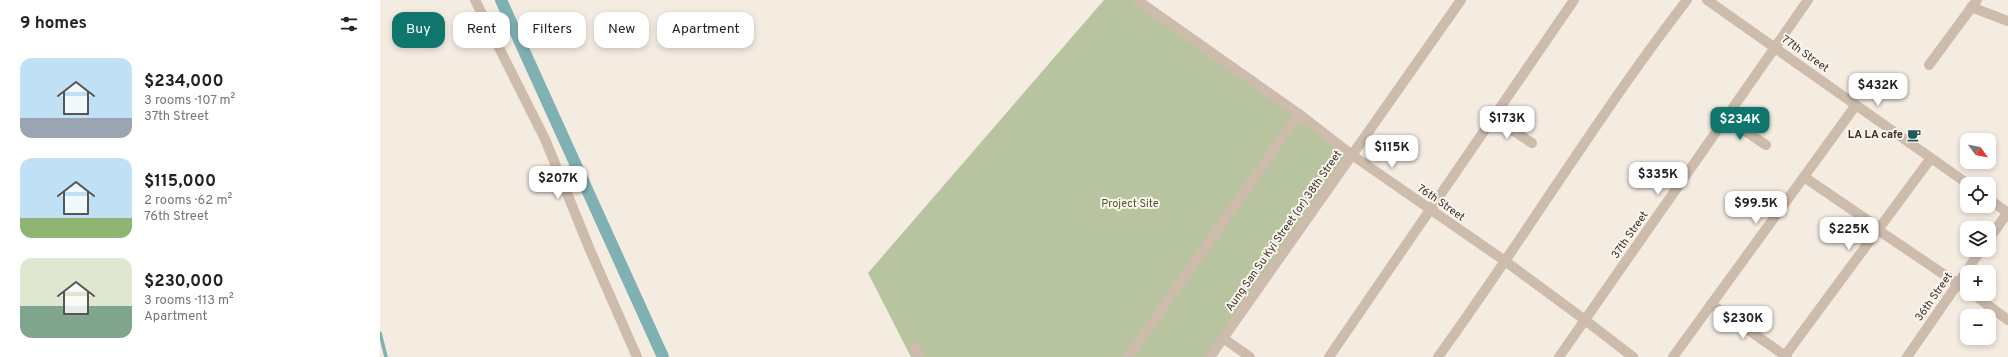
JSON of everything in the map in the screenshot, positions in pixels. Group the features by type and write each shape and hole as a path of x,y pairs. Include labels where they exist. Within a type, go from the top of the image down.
{"street":[{"path":"476,0 545,139 590,250 637,357"},
{"name":"76th Street","path":"1137,0 1299,114 1352,155 1505,261 1633,357"},
{"name":"Aung San Su Kyi Street (or) 38th Street","path":"1210,357 1460,0"},
{"path":"1329,357 1574,0"},
{"path":"1438,357 1505,261 1647,50 1687,0"},
{"name":"77th Street","path":"1707,0 1960,178"},
{"name":"37th Street","path":"1559,357 1808,0"},
{"path":"1929,65 1974,4 2008,21"},
{"path":"1673,357 1856,105"},
{"path":"1128,357 1299,114"},
{"path":"1494,118 1532,143"},
{"path":"1726,118 1766,145"},
{"path":"1712,304 1785,357 1931,158"},
{"path":"1804,177 1958,283"},
{"path":"1996,204 2008,212 1996,229"},
{"name":"36th Street","path":"1907,357 1976,257"},
{"path":"1982,301 2008,320"},
{"path":"1224,338 1250,357"},
{"path":"915,346 919,357"}],"green space":[{"name":"Project Site","path":"1104,0 1138,0 1352,155 1209,357 911,357 868,273"}],"waterway":[{"path":"501,0 663,357"},
{"path":"380,333 386,357"}],"place":[{"name":"LA LA cafe","path":"1914,135"}]}
